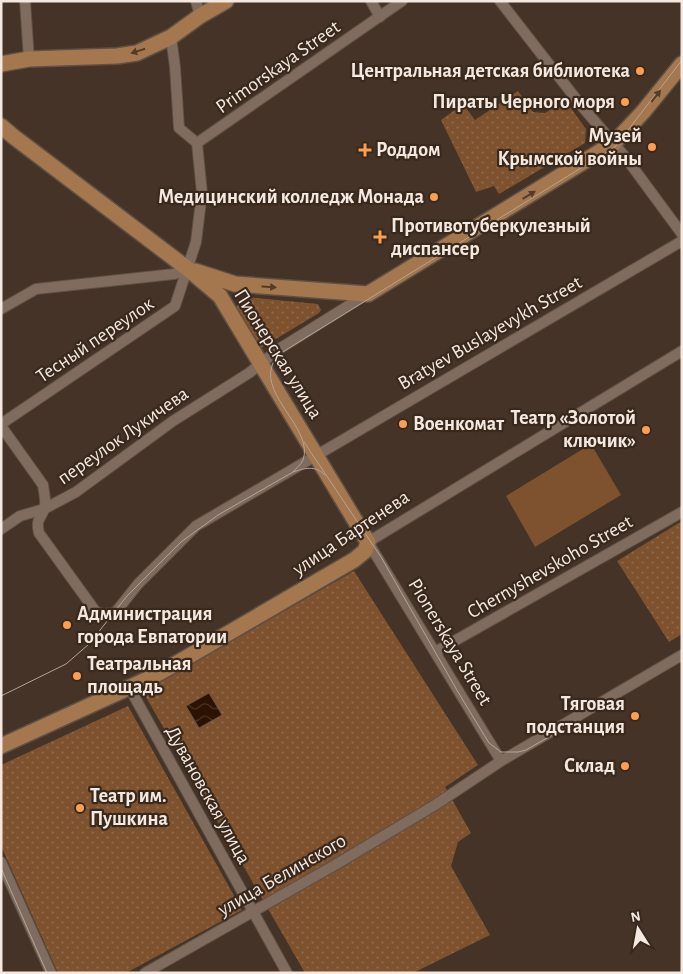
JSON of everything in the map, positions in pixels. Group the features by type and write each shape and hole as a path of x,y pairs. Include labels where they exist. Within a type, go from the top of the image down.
{"street":[{"path":"25,1 29,60"},
{"path":"1,64 29,60 117,56 137,53 171,38 198,8 226,1"},
{"path":"371,1 380,17"},
{"name":"Primorskaya Street","path":"197,144 402,1"},
{"path":"500,1 580,104 614,143 682,234"},
{"path":"171,38 179,128 197,144"},
{"path":"1,309 36,289 174,274 188,269 234,284 368,294 614,143 643,112 682,64"},
{"name":"Пионерская улица","path":"1,126 188,269 220,296 368,542"},
{"name":"Тесный переулок","path":"1,425 176,306 196,242 202,193 197,144"},
{"name":"Bratyev Buslayevykh Street","path":"44,509 38,518 39,533 96,612 103,614 115,613 138,584 196,526 682,241"},
{"path":"220,296 234,284"},
{"name":"переулок Лукичева","path":"1,529 20,516 44,509 76,492 172,421 248,373 260,362 368,294"},
{"name":"улица Бартенева","path":"3,745 179,662 354,560 365,551 368,542 682,351"},
{"path":"1,425 43,485 45,495 44,509"},
{"name":"Chernyshevskoho Street","path":"435,652 682,512"},
{"name":"Pionerskaya Street","path":"368,542 501,761"},
{"path":"501,761 682,655"},
{"name":"Дувановская улица","path":"128,687 287,973"},
{"name":"улица Белинского","path":"145,973 435,805 501,761"},
{"path":"1,862 51,973"}],"shaded area":[{"path":"518,91 533,112 545,113 565,100 586,129 585,143 499,194 494,186 476,192 441,120 463,104 475,120"},
{"path":"245,297 318,304 321,310 261,348 236,309 240,299"},
{"path":"591,444 621,495 535,547 506,496"},
{"path":"682,521 682,634 669,642 617,561"},
{"path":"354,571 478,765 445,787 471,833 458,842 451,866 490,935 413,973 305,973 143,692"},
{"path":"128,706 242,910 126,973 58,973 1,846 1,765"}],"water":[{"path":"209,693 222,715 199,728 186,706"}],"tram line":[{"path":"1,696 66,664 89,644 127,596 181,542 218,515 293,472 301,463 304,449 301,437 280,401 271,377 274,361 281,353 615,147 682,60"},
{"path":"304,442 381,557 489,743 501,752 518,752 526,750 566,727"},
{"path":"293,472 314,469 325,475"},
{"path":"1,868 47,973"}],"place":[{"name":"Центральная детская библиотека","path":"640,71"},
{"name":"Пираты Черного моря","path":"625,102"},
{"name":"Музей Крымской войны","path":"652,147"},
{"name":"Роддом","path":"365,150"},
{"name":"Медицинский колледж Монада","path":"434,197"},
{"name":"Противотуберкулезный диспансер","path":"380,237"},
{"name":"Военкомат","path":"403,424"},
{"name":"Театр «Золотой ключик»","path":"646,430"},
{"name":"Администрация города Евпатории","path":"67,625"},
{"name":"Театральная площадь","path":"77,676"},
{"name":"Тяговая подстанция","path":"635,716"},
{"name":"Склад","path":"625,766"},
{"name":"Театр им. Пушкина","path":"80,808"}]}
